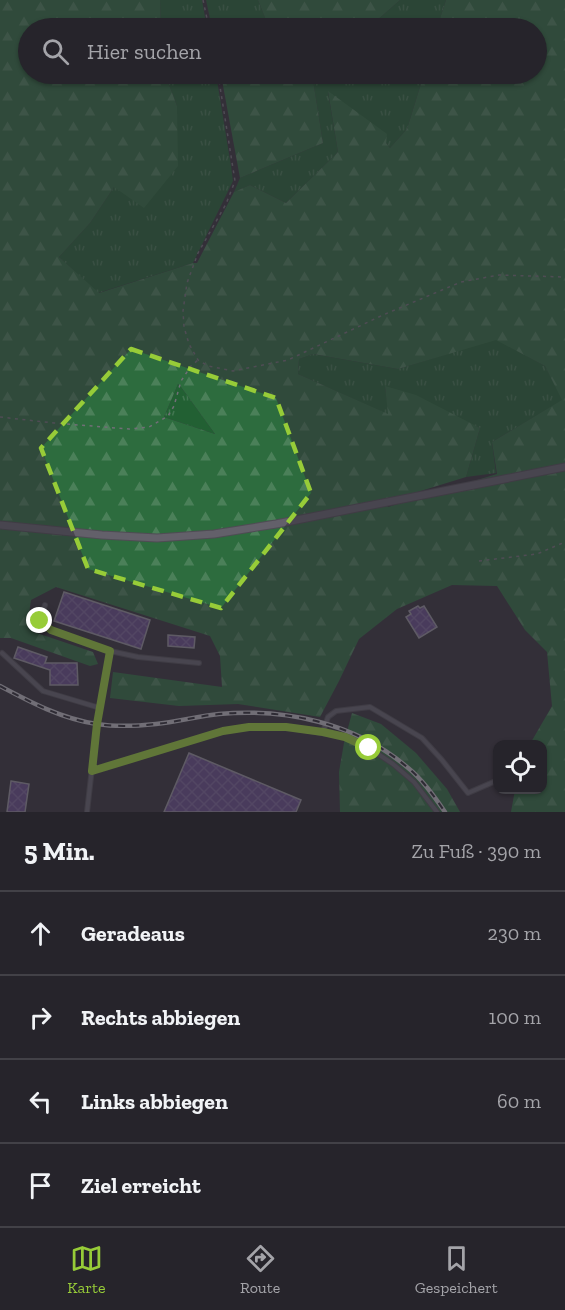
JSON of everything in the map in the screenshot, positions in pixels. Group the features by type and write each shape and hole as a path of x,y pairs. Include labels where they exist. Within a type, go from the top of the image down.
{"street":[{"path":"0,525 157,538 214,534 276,524 565,467"}],"lane":[{"path":"45,605 40,621 51,630 110,651 138,657 199,663"},
{"path":"87,812 100,708 110,651"},
{"path":"2,653 43,691 100,708"},
{"path":"323,732 328,717 336,711 370,707 422,738 468,793 493,782"},
{"path":"92,771 223,731 249,727 286,727 345,737 369,748 414,782 436,812"}],"path":[{"path":"203,0 207,18"},
{"path":"220,84 235,181 226,204 198,253 187,283 183,311 184,327 189,344 198,360 208,366 233,371 288,360 383,315 461,282 499,275 565,277"},
{"path":"0,417 129,429 149,427 168,416 174,406 181,381 198,360"},
{"path":"479,561 537,554 565,542"}],"highlighted area":[{"path":"131,349 276,398 311,493 221,608 88,569 41,448"}],"green space":[{"path":"0,0 160,0 161,18 18,18 18,84 169,84 177,106 178,166 144,208 114,187 90,223 59,257 99,293 197,263 234,192 250,185 286,203 338,152 328,91 387,134 386,143 390,148 407,129 421,84 547,84 547,18 440,18 446,0 565,0 565,812 511,812 514,794 547,794 547,740 532,740 552,706 547,652 525,630 497,586 452,585 397,609 359,639 320,717 238,704 179,706 110,698 113,672 222,687 220,656 210,636 56,587 31,600 28,620 34,632 93,652 98,664 90,666 11,638 0,638","holes":["496,340 545,366 562,400 492,442 497,474 388,507 385,502 466,477 480,428 416,395 385,386 388,414 298,374 299,359 313,354 398,369","178,384 181,387 215,434 164,417"]},
{"path":"160,0 202,0 205,18 161,18"},
{"path":"206,0 258,0 265,18 210,18"},
{"path":"258,0 400,0 379,18 265,18"},
{"path":"400,0 446,0 440,18 379,18"},
{"path":"169,84 218,84 233,181 193,263 98,293 59,257 90,223 114,187 177,106"},
{"path":"223,84 314,84 323,143 240,178"},
{"path":"314,84 421,84 407,129 390,148 328,92 338,152 286,203 250,185 234,192 240,178 323,143"},
{"path":"496,339 545,366 563,400 492,442 496,473 466,477 480,428 385,387 389,415 298,374 299,359 313,354 398,369"},
{"path":"178,384 181,387 215,434 164,417"},
{"path":"352,713 381,724 416,753 447,789 460,812 340,812 339,772"}],"building":[{"path":"64,592 150,620 141,649 54,621"},
{"path":"418,606 420,608 424,606 437,627 419,638 406,617 411,614 409,611"},
{"path":"168,635 195,637 194,648 168,646"},
{"path":"18,647 47,657 45,663 77,663 78,685 50,685 50,670 14,658"},
{"path":"189,753 301,800 296,812 164,812"},
{"path":"11,781 29,784 25,812 7,812"}],"railway":[{"path":"0,686 59,714 84,722 104,725 149,725 211,715 244,713 269,714 319,722 365,739 387,752 418,777 445,812"}],"route":[{"path":"40,621 51,630 110,651 97,724 92,771 223,731 249,727 286,727 323,732 345,737 369,748"}]}
